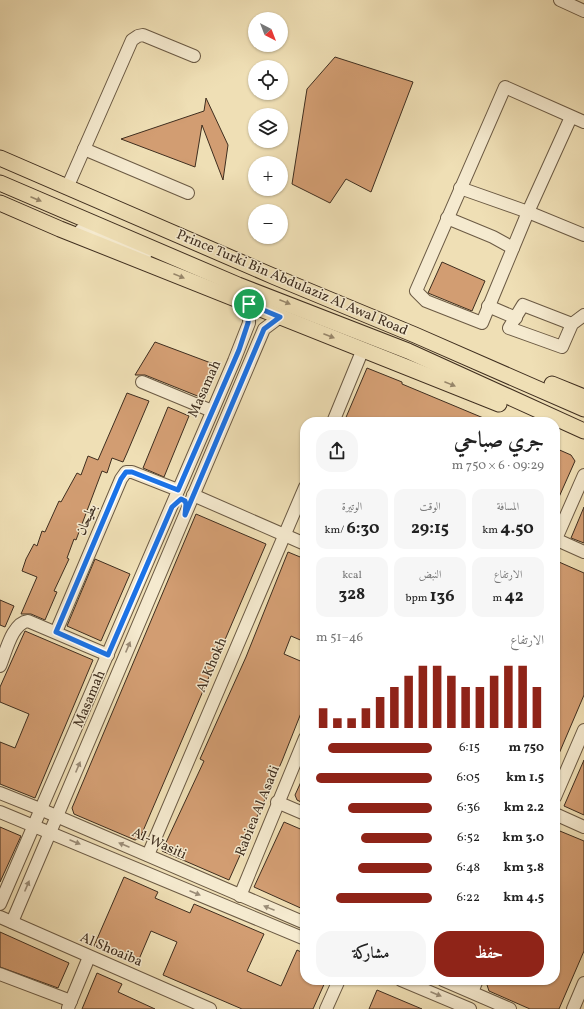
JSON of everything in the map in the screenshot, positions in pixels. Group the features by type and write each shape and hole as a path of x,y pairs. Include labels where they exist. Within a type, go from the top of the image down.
{"main road":[{"name":"Prince Turki Bin Abdulaziz Al Awal Road","path":"0,157 274,277 415,334 584,409"},
{"name":"Prince Turki Bin Abdulaziz Al Awal Road","path":"0,183 238,285 408,351 553,417"},
{"path":"68,186 584,397"},
{"path":"0,203 529,417"},
{"path":"483,385 499,404"},
{"name":"Prince Turki Bin Abdulaziz Al Awal Road","path":"560,420 584,431"},
{"path":"560,431 584,442"}],"street":[{"path":"560,0 584,11"},
{"path":"68,186 132,40 143,35 194,56"},
{"path":"571,117 528,212 482,323 426,301 416,292 505,87 584,122"},
{"path":"84,149 188,193"},
{"path":"460,188 528,212 584,235"},
{"path":"0,203 238,285"},
{"path":"447,218 494,237 513,248"},
{"name":"Masamah","path":"0,904 234,361 248,323 249,304"},
{"path":"572,324 523,304 509,328 562,347 572,324 584,315"},
{"path":"488,306 516,318"},
{"name":"Masamah","path":"12,922 248,365 264,329 280,317"},
{"path":"335,417 363,349"},
{"path":"234,361 238,355 243,353 247,354 248,365"},
{"path":"142,382 212,411"},
{"path":"186,471 186,482 188,485 193,485 201,477"},
{"name":"بطيحان","path":"56,632 121,479 126,472 132,472 178,490"},
{"path":"560,529 584,475"},
{"path":"193,495 300,542"},
{"name":"Al Khokh","path":"148,855 300,498"},
{"path":"172,507 181,499 185,501 185,515"},
{"path":"560,542 584,552"},
{"path":"0,666 16,628 23,622 28,621 108,655"},
{"path":"560,785 584,730"},
{"name":"Rabiea Al Asadi","path":"240,896 277,802 300,749"},
{"name":"Al-Wasiti","path":"0,793 57,816 300,921"},
{"path":"277,802 300,812"},
{"path":"0,812 300,937"},
{"path":"560,816 584,827"},
{"name":"Al Shoaiba","path":"0,917 89,958 210,1009"},
{"path":"0,974 69,1005 89,958"},
{"path":"573,1009 584,983"},
{"path":"326,1009 337,985"},
{"path":"412,985 463,1008"},
{"path":"455,985 510,1009"},
{"path":"472,992 475,985"}],"building":[{"path":"335,57 413,82 371,192 346,179 330,203 292,184 307,89"},
{"path":"206,98 228,145 223,180 202,125 195,167 121,139 204,111"},
{"path":"442,262 485,281 472,311 428,293"},
{"path":"155,342 219,366 205,399 145,375 135,375"},
{"path":"367,368 481,417 346,417"},
{"path":"127,393 149,401 123,462 112,458 107,473 102,471 76,540 74,539 67,558 69,559 54,591 57,592 45,620 31,614 21,614 37,577 22,571 26,559 34,544 37,546 42,531 45,532 59,501 61,502 77,473 81,475 88,456 98,460"},
{"path":"168,407 189,416 164,477 143,468"},
{"path":"560,450 571,455 575,461 560,495"},
{"path":"584,507 584,543 571,538"},
{"path":"196,514 266,544 140,838 135,840 74,814 72,808"},
{"path":"288,552 300,557 300,640 291,636 284,654 300,661 300,716 282,761 229,880 162,851 204,761 200,759 246,657"},
{"path":"95,559 130,574 101,641 67,626"},
{"path":"560,562 584,573 584,695 560,751"},
{"path":"0,600 14,606 5,627 0,625"},
{"path":"25,631 93,660 35,798 0,784 0,742 15,748 29,714 0,702 0,687"},
{"path":"584,760 584,815 564,806"},
{"path":"300,784 300,802 297,800 295,795"},
{"path":"284,822 300,829 300,908 254,887"},
{"path":"0,827 21,836 0,882"},
{"path":"560,831 584,841 584,951 559,1009 530,1009 489,991 487,985 560,985"},
{"path":"124,877 158,892 155,898 190,913 194,904 264,934 247,971 281,986 297,950 300,952 300,985 324,985 313,1009 242,1009 163,975 177,942 151,931 137,964 94,946"},
{"path":"0,932 69,963 58,988 0,967"},
{"path":"97,973 122,984 118,992 155,1009 82,1009"},
{"path":"377,990 422,1009 369,1009"}],"route":[{"path":"249,304 280,317 264,329 185,515 185,501 181,499 172,507 108,655 56,632 121,479 126,472 132,472 178,490 239,350 248,323 249,304"}]}
